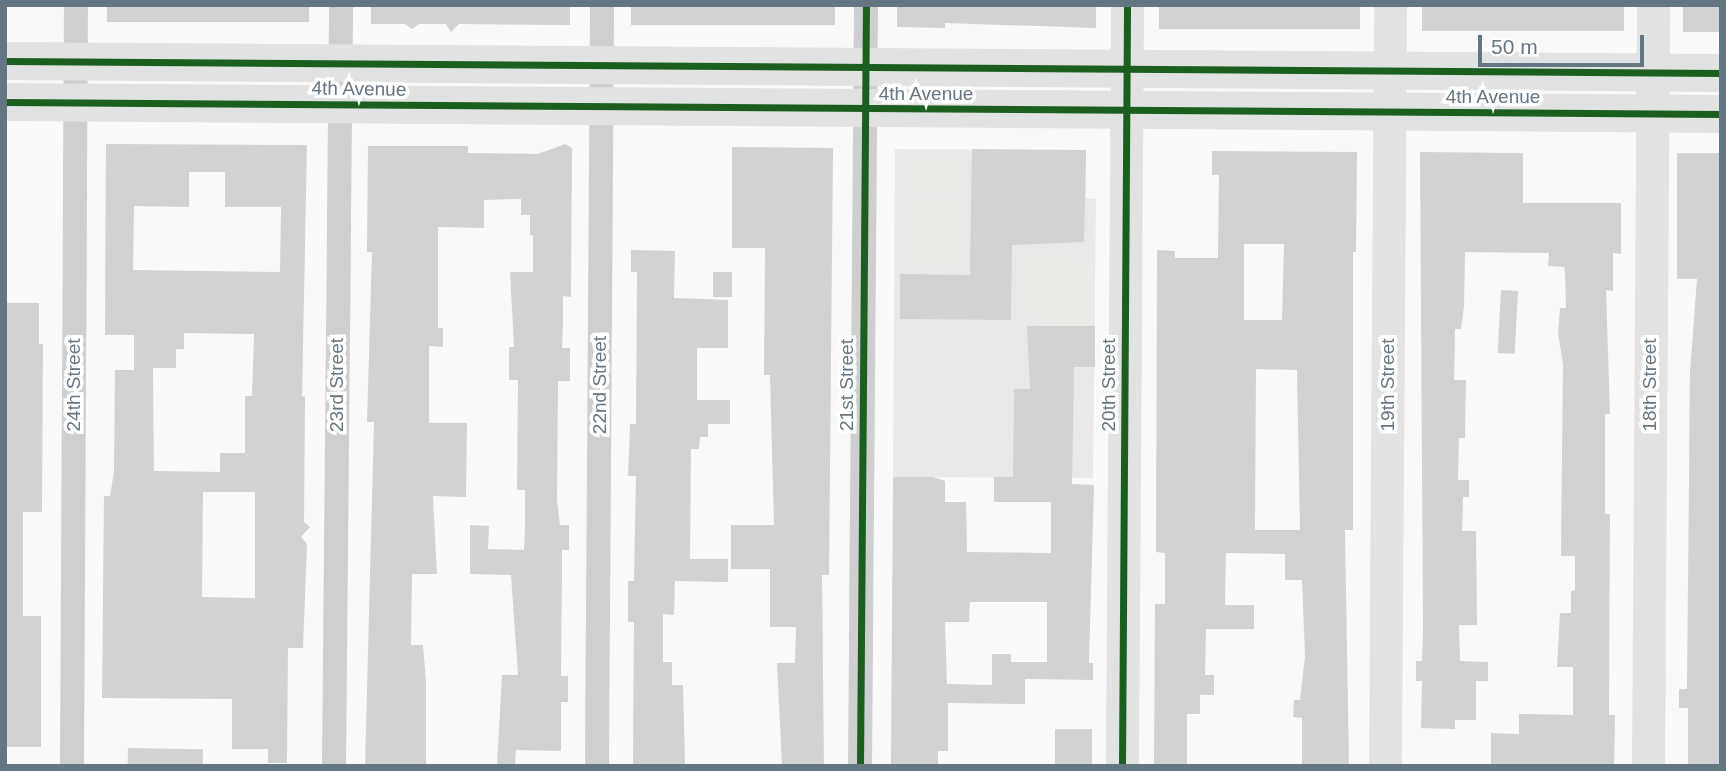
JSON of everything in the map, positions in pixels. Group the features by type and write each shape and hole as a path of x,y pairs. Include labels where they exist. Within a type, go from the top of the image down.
{"main road":[{"name":"20th Street","path":"1122,766 1127,5"},
{"name":"19th Street","path":"1385,766 1390,5"},
{"name":"18th Street","path":"1648,766 1653,5"},
{"name":"4th Avenue","path":"5,61 1721,72"},
{"name":"4th Avenue","path":"5,103 1721,114"}],"street":[{"name":"24th Street","path":"72,766 76,5"},
{"name":"23rd Street","path":"334,766 341,5"},
{"name":"22nd Street","path":"597,766 602,5"},
{"name":"21st Street","path":"860,766 866,5"}],"shaded area":[{"path":"895,149 1086,150 1086,198 1096,199 1093,478 893,477"},
{"path":"906,159 965,159 965,191 902,191 902,163"},
{"path":"907,198 961,198 961,265 907,265"},
{"path":"1021,259 1093,260 1093,326 1043,326 1042,312 1021,312"}],"building":[{"path":"107,5 309,5 309,22 107,22"},
{"path":"371,5 570,5 570,25 459,24 451,32 446,24 419,24 412,29 405,24 371,24"},
{"path":"631,5 835,5 835,25 631,25"},
{"path":"897,5 1096,5 1096,28 945,23 945,28 897,27"},
{"path":"1159,5 1360,5 1360,29 1159,29"},
{"path":"1422,5 1624,5 1624,31 1422,31"},
{"path":"1683,5 1721,5 1721,32 1683,32"},
{"path":"106,144 307,145 302,397 305,396 304,522 310,527 301,537 307,544 303,648 288,648 287,763 268,763 268,749 232,749 232,699 102,698 104,496 110,496 114,472 115,370 134,370 134,335 105,335","holes":["189,172 225,172 225,207 281,207 280,272 133,270 134,206 189,207","184,333 254,334 252,396 245,396 245,453 220,453 220,472 154,471 153,368 176,368 176,349 184,349","203,492 255,492 255,598 202,597"]},
{"path":"565,144 572,148 571,297 563,296 562,348 570,348 570,381 558,381 557,500 560,525 569,525 569,550 562,550 561,676 568,676 568,702 561,702 561,751 516,750 515,766 497,766 502,675 518,675 511,575 470,574 470,525 489,526 488,549 524,550 525,490 517,490 518,380 509,380 509,347 514,347 510,272 533,272 533,235 530,235 530,215 521,215 521,199 484,200 484,228 438,227 438,328 443,328 443,347 429,346 429,423 467,423 466,497 433,496 437,574 412,574 411,645 423,645 426,681 426,766 365,766 374,422 367,422 372,252 367,252 368,146 468,146 468,153 538,154"},
{"path":"732,147 833,148 829,575 822,575 824,766 782,766 777,663 795,663 796,627 770,627 770,569 731,569 731,525 774,525 770,375 764,375 765,248 732,248"},
{"path":"972,149 1086,150 1084,242 1012,245 1011,320 900,319 900,274 970,275"},
{"path":"1212,151 1357,152 1356,252 1353,252 1353,530 1345,530 1349,766 1302,766 1302,718 1293,717 1294,700 1300,700 1305,656 1302,580 1285,580 1285,554 1226,553 1225,605 1254,605 1254,629 1206,629 1205,675 1214,675 1214,695 1200,695 1200,714 1187,714 1187,766 1154,766 1155,604 1165,604 1165,553 1156,552 1157,250 1175,251 1175,258 1218,258 1219,175 1212,175","holes":["1244,244 1284,244 1282,320 1244,320","1256,369 1297,370 1300,530 1255,530"]},
{"path":"1420,152 1523,153 1523,203 1621,203 1621,254 1613,253 1613,291 1606,290 1610,414 1605,414 1605,514 1610,514 1609,715 1615,715 1614,766 1491,766 1491,733 1519,734 1519,714 1573,715 1573,667 1557,667 1560,613 1571,613 1571,591 1575,590 1575,556 1561,556 1563,364 1558,333 1560,308 1566,308 1565,272 1564,267 1548,266 1549,253 1465,252 1464,306 1461,329 1455,329 1454,380 1466,380 1465,438 1459,438 1458,480 1469,480 1469,497 1463,497 1462,531 1476,531 1477,625 1459,625 1460,661 1488,662 1488,681 1476,681 1476,720 1455,720 1455,729 1421,728 1422,681 1416,681 1416,661 1422,661 1423,631"},
{"path":"1677,153 1721,153 1721,766 1688,766 1688,708 1679,708 1679,689 1687,689 1690,371 1697,279 1677,279"},
{"path":"631,250 675,251 674,298 728,300 728,348 697,348 697,400 730,400 730,424 708,424 708,437 700,437 699,449 691,449 690,559 728,559 728,582 675,581 674,615 663,614 663,662 672,662 672,685 683,685 685,764 680,766 633,766 634,622 628,622 628,581 634,581 636,476 628,476 630,424 636,424 637,272 631,272"},
{"path":"713,272 732,272 732,297 713,297"},
{"path":"1501,290 1518,291 1515,354 1498,353"},
{"path":"5,303 39,303 39,344 43,344 42,512 23,512 23,616 41,616 41,747 5,747"},
{"path":"1027,326 1095,326 1095,367 1074,367 1072,484 1094,485 1089,663 1093,663 1093,680 1025,679 1025,704 948,703 948,751 938,751 938,766 891,766 893,477 933,477 945,481 945,502 966,502 967,552 1051,553 1051,502 994,502 994,477 1013,477 1014,389 1030,389","holes":["970,602 1047,602 1047,662 1011,662 1011,654 992,654 992,685 947,684 945,622 969,622"]},
{"path":"1055,729 1092,729 1092,766 1055,766"},
{"path":"128,748 203,749 203,766 128,766"}],"cycle path":[{"path":"860,766 866,5"},
{"path":"1122,766 1127,5"},
{"path":"5,61 1721,73"},
{"path":"5,102 1721,114"}]}
